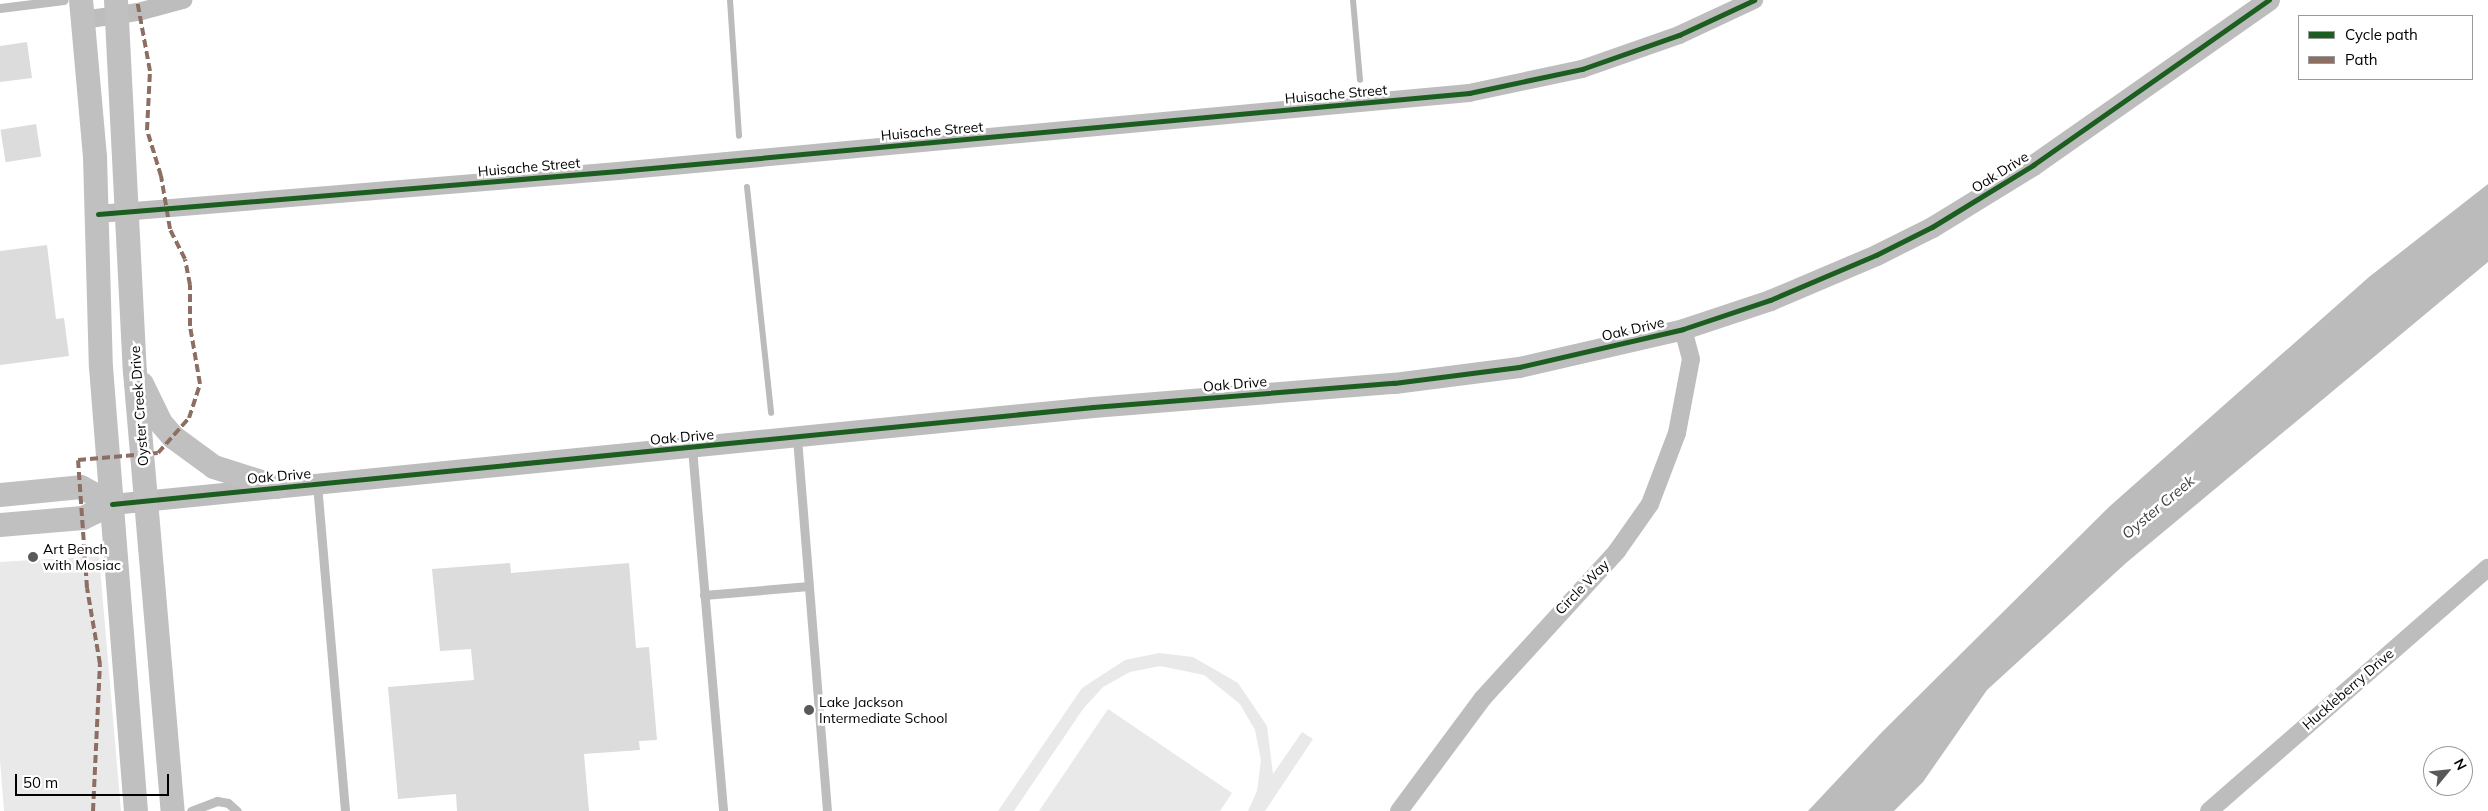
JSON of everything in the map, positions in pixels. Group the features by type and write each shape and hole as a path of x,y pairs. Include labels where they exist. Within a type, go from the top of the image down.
{"main road":[{"name":"Oyster Creek Drive","path":"116,8 130,211 135,372 173,811"},
{"path":"82,10 98,214 101,367 136,811"},
{"path":"135,372 160,423 173,437 214,467 277,487"},
{"name":"Oak Drive","path":"0,495 80,488 112,504"},
{"name":"Oak Drive","path":"0,525 83,518 112,504"}],"street":[{"path":"82,10 183,0"},
{"name":"Huisache Street","path":"98,214 618,171 1469,93 1582,69 1679,35 1754,0"},
{"name":"Oak Drive","path":"112,504 1519,367 1683,328 1770,300 1932,227 2033,165 2268,0"},
{"name":"Circle Way","path":"1399,811 1483,698 1617,551 1650,504 1677,433 1691,358 1683,328"},
{"name":"Huckleberry Drive","path":"2209,811 2488,568"}],"lane":[{"path":"0,8 64,0"},
{"path":"797,438 827,811"},
{"path":"692,448 723,811"},
{"path":"317,484 345,811"},
{"path":"704,595 809,586"},
{"path":"191,811 217,801 228,803 237,811"}],"shaded area":[{"path":"99,556 121,811 4,811 0,760 0,562"},
{"path":"1159,653 1193,657 1238,683 1267,726 1273,774 1302,732 1313,739 1265,811 1248,811 1257,791 1261,760 1255,730 1240,704 1204,675 1160,666 1130,672 1103,687 1083,709 1014,811 998,811 1082,688 1125,660"},
{"path":"1108,709 1232,793 1220,811 1039,811"}],"water":[{"name":"Oyster Creek","path":"2488,184 2488,262 2126,563 1987,690 1923,782 1894,811 1808,811 1882,732 2110,506 2369,277"}],"building":[{"path":"27,42 32,78 0,82 0,46"},
{"path":"36,124 41,157 6,162 0,130"},
{"path":"47,245 56,319 64,318 69,356 0,365 0,251"},
{"path":"510,563 511,573 629,563 636,648 649,647 657,740 639,741 640,750 584,754 589,811 457,811 456,794 398,799 388,687 474,680 471,649 440,651 432,569"}],"waterway":[{"path":"730,0 739,136"},
{"path":"1353,0 1360,80"},
{"path":"747,187 771,413"}],"marked path":[{"path":"93,811 100,664 87,588 78,460 158,453 189,418 200,384 190,326 190,285 185,259 170,229 161,176 147,130 150,71 137,0"}],"cycle path":[{"path":"98,214 618,171 1469,93 1582,69 1679,35 1754,0"},
{"path":"112,504 1093,407 1394,383 1519,367 1683,329 1770,300 1876,255 1932,227 2033,165 2269,0"}],"place":[{"name":"Art Bench with Mosiac","path":"33,557"},
{"name":"Lake Jackson Intermediate School","path":"809,710"}]}
